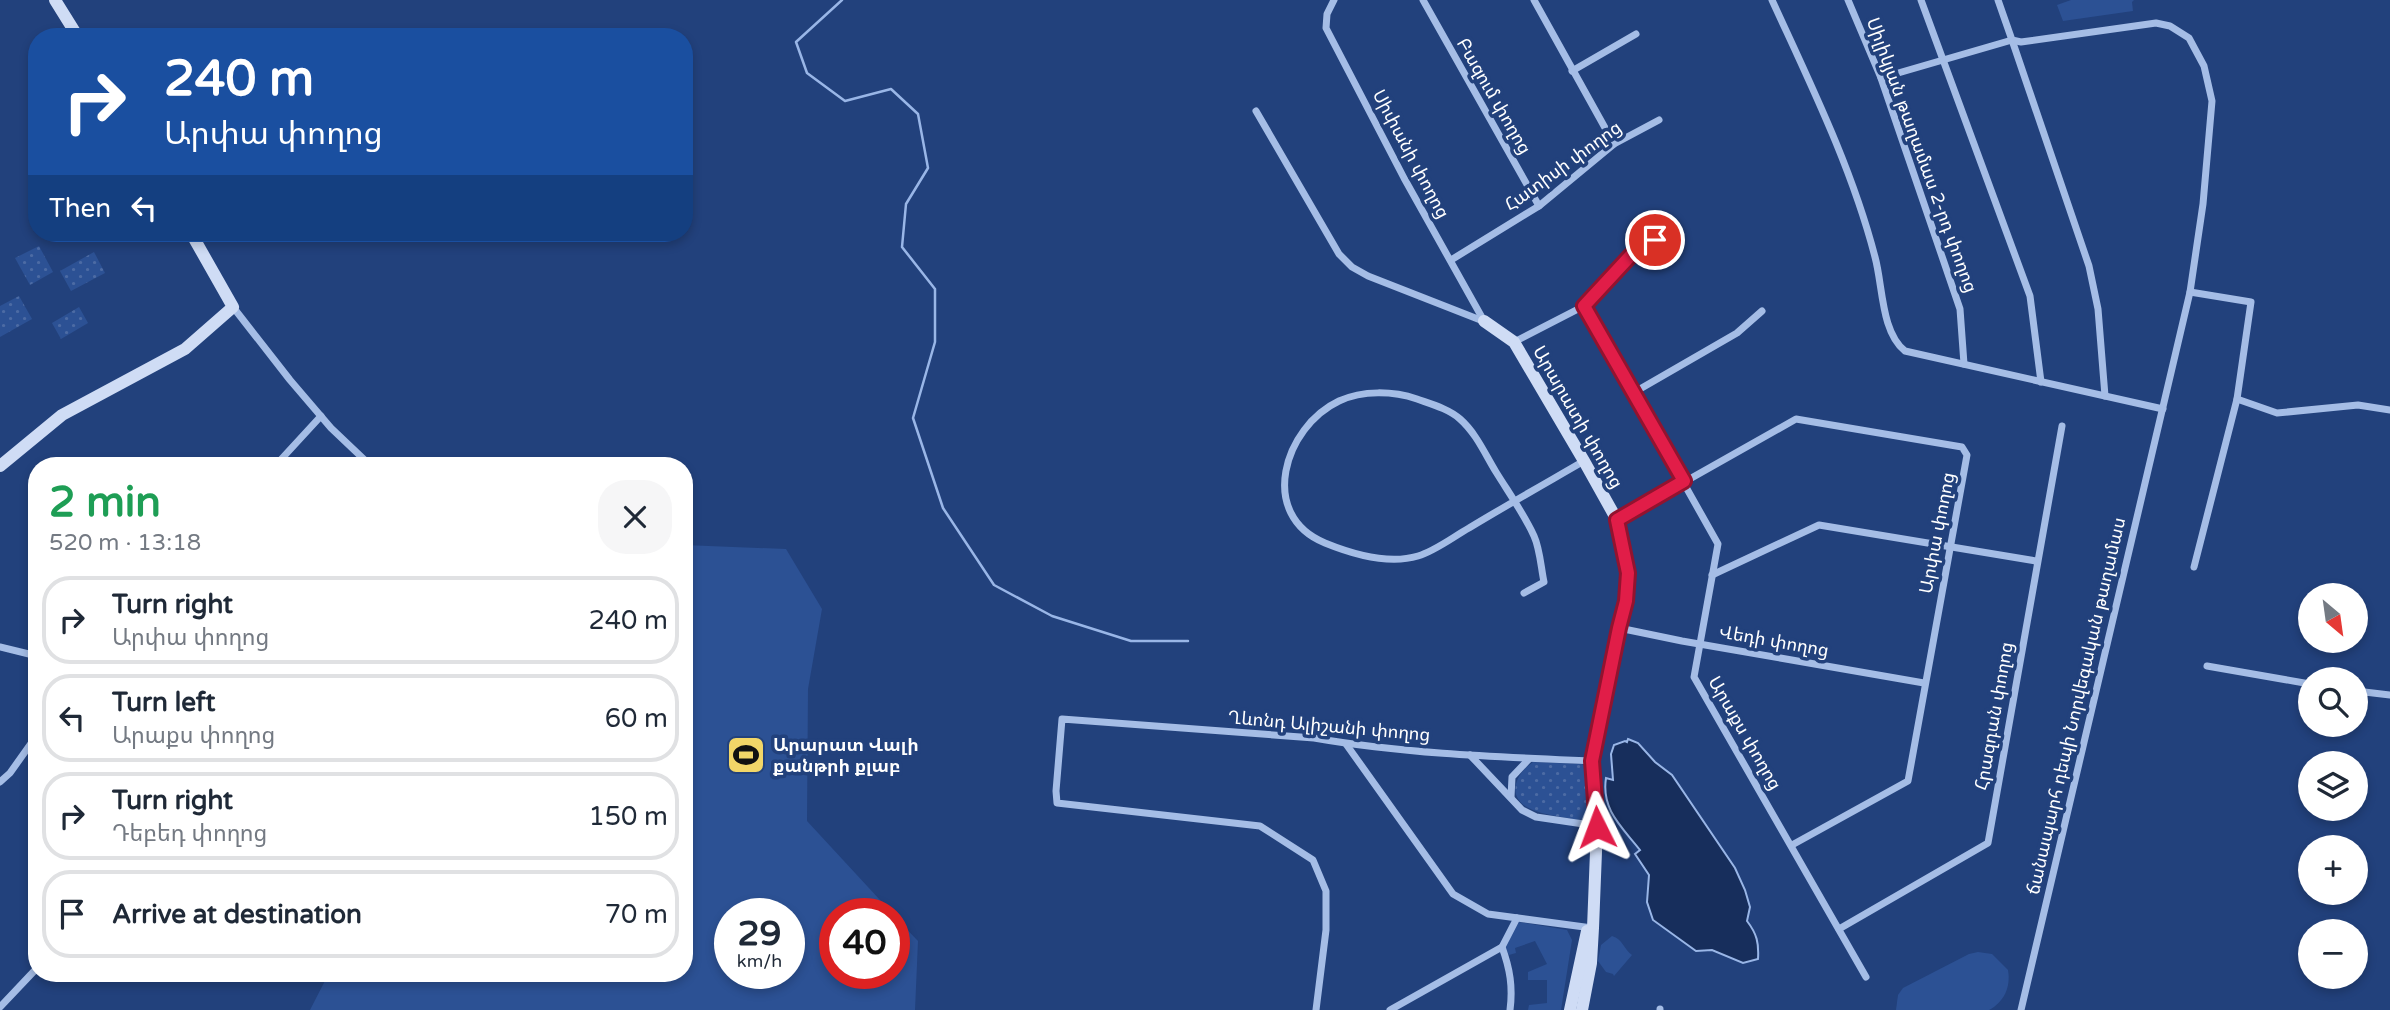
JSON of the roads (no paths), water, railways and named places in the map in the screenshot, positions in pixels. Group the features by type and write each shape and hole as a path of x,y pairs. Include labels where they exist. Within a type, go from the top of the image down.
{"street":[{"path":"55,0 72,28"},
{"name":"Սիփանի փողոց","path":"1334,0 1327,14 1326,28 1404,178 1484,321"},
{"name":"Բազում փողոց","path":"1423,0 1539,206"},
{"path":"1534,0 1614,144"},
{"path":"1772,0 1822,110 1851,184 1875,256 1889,329 1895,343 1905,351 2163,408"},
{"name":"Սիլիկյան թաղամաս 2-րդ փողոց","path":"1848,0 1881,78 1960,309 1964,364"},
{"path":"1921,0 2030,296 2040,382"},
{"path":"1998,0 2089,266 2098,309 2105,396"},
{"name":"ճանապարհ դեպի Նորվեգական թաղամաս","path":"1881,78 2012,40 2037,41 2156,23 2170,26 2189,38 2204,66 2212,101 2203,205 2190,292 2021,1010"},
{"path":"1572,71 1636,34"},
{"path":"1256,111 1339,254 1352,267 1368,276 1484,321"},
{"name":"Հատիսի փողոց","path":"1451,260 1539,206 1614,144 1659,120"},
{"path":"1514,342 1584,306 1634,252 1655,240"},
{"path":"196,242 233,307 290,380 362,457"},
{"path":"2190,292 2251,302 2237,400 2194,567"},
{"name":"Արաքս փողոց","path":"1584,306 1718,544 1694,677 1866,977"},
{"path":"0,466 62,415 185,349 233,307"},
{"path":"1633,393 1737,333 1762,311"},
{"name":"Արարատի փողոց","path":"1484,321 1514,342 1584,461 1617,520 1628,573 1626,601 1592,761 1597,827 1591,963 1582,1010"},
{"path":"1524,593 1544,582 1535,537 1514,502 1470,429 1459,418 1429,403 1398,395 1359,395 1330,406 1300,436 1287,465 1287,508 1300,526 1322,542 1374,557 1404,559 1421,555 1514,502 1584,461"},
{"path":"2237,400 2277,413 2358,405 2390,410"},
{"path":"283,457 321,416"},
{"name":"Արփա փողոց","path":"1617,520 1796,419 1962,447 1967,455 1908,781 1791,845"},
{"name":"Հրազդան փողոց","path":"1839,929 1987,843 2062,426"},
{"path":"1712,575 1819,525 2036,561"},
{"name":"Վեդի փողոց","path":"1619,628 1924,683"},
{"path":"0,647 28,654"},
{"path":"2207,666 2298,682"},
{"path":"2368,692 2390,695"},
{"name":"Ղևոնդ Ալիշանի փողոց","path":"1316,1010 1326,930 1326,891 1312,860 1260,826 1057,803 1062,719 1314,738 1346,744 1469,755 1592,761"},
{"path":"1346,744 1452,894 1488,914 1591,924"},
{"path":"0,782 28,748"},
{"path":"1469,755 1511,797 1515,806 1536,817 1597,827"},
{"path":"1511,797 1512,777 1529,758"},
{"path":"1390,1010 1502,947 1517,918"},
{"name":"Արարատի փողոց","path":"1570,1010 1591,924"},
{"path":"1502,947 1513,992 1510,1010"},
{"path":"0,1007 28,977"}],"waterway":[{"path":"842,0 796,42 807,73 845,101 891,89 918,114 928,168 906,204 902,247 935,289 935,342 913,418 943,508 994,585 1052,616 1131,641 1188,641"}],"place":[{"name":"Արարատ Վալի քանթրի քլաբ","path":"746,755"}]}
